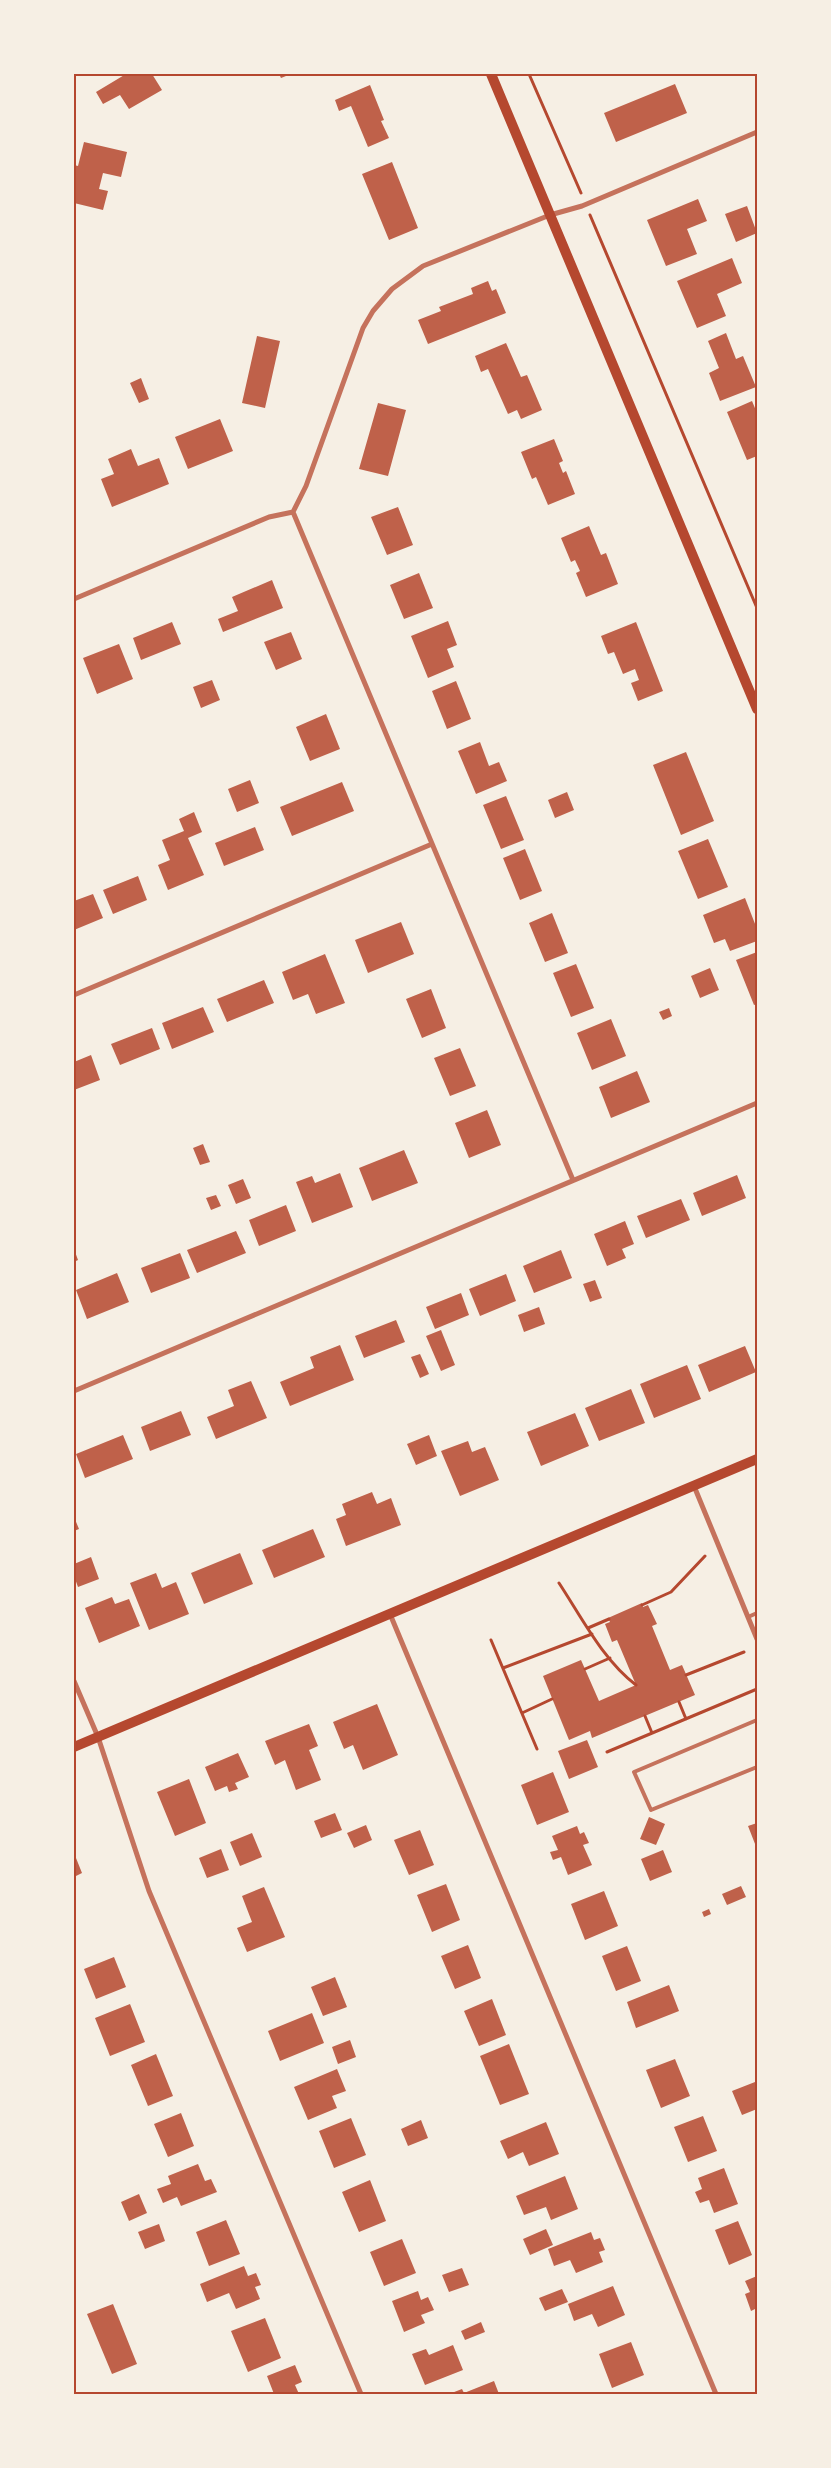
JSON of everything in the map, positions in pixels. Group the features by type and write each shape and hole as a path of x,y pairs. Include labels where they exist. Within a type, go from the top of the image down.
{"main road":[{"path":"491,74 757,710"},
{"path":"74,1747 757,1459"}],"street":[{"path":"573,1180 293,512 306,486 359,336 379,304 399,282 423,266 550,215 586,204 757,132"},
{"path":"74,599 269,517 293,512"},
{"path":"74,995 432,844"},
{"path":"74,1390 757,1103"},
{"path":"694,1486 757,1639"},
{"path":"390,1614 716,2394"},
{"path":"74,1681 98,1737 149,1891 362,2394"}],"lane":[{"path":"748,1617 757,1613"},
{"path":"757,1720 634,1772 651,1810 757,1767"}],"path":[{"path":"529,74 757,608"},
{"path":"642,1605 671,1592 705,1556"},
{"path":"559,1584 610,1658 624,1676 636,1685"},
{"path":"588,1628 609,1619"},
{"path":"503,1668 592,1634"},
{"path":"491,1640 537,1749"},
{"path":"686,1675 744,1652"},
{"path":"585,1669 610,1658"},
{"path":"607,1752 757,1689"},
{"path":"522,1713 552,1699"},
{"path":"679,1702 686,1719"},
{"path":"645,1716 652,1733"}],"building":[{"path":"126,74 152,74 162,90 129,109 120,95 103,104 96,92"},
{"path":"279,74 291,74 281,78"},
{"path":"675,84 687,113 616,142 604,113"},
{"path":"370,85 384,120 381,121 389,138 368,147 351,106 339,111 335,100"},
{"path":"84,142 127,152 121,177 103,173 99,189 108,191 103,210 74,203 74,165 78,166"},
{"path":"392,162 418,228 389,240 362,174"},
{"path":"698,199 707,221 687,229 697,254 666,266 647,220"},
{"path":"747,206 757,233 736,242 725,214"},
{"path":"732,258 742,283 717,294 726,316 697,328 677,281"},
{"path":"488,281 492,291 496,289 506,313 428,344 418,320 441,311 439,307 473,294 471,288"},
{"path":"726,333 736,359 743,356 756,387 720,401 709,373 719,368 708,341"},
{"path":"257,336 280,341 265,408 242,403"},
{"path":"506,343 521,377 527,375 542,410 521,419 517,410 508,414 488,369 481,372 475,356"},
{"path":"141,378 149,399 139,403 130,383"},
{"path":"752,401 757,413 757,456 747,460 727,412"},
{"path":"378,403 406,410 388,476 359,469"},
{"path":"220,419 233,451 188,469 175,437"},
{"path":"554,439 563,461 559,463 563,473 566,471 575,494 548,505 536,477 532,479 521,452"},
{"path":"131,449 138,466 159,458 169,484 112,507 101,479 114,474 108,459"},
{"path":"398,507 413,545 387,555 371,517"},
{"path":"589,526 601,555 606,553 618,584 586,597 576,573 580,571 575,560 571,562 561,538"},
{"path":"419,573 433,608 404,619 390,585"},
{"path":"272,580 283,608 223,632 218,619 238,611 232,597"},
{"path":"448,621 457,645 447,649 454,667 428,678 411,636"},
{"path":"172,622 181,644 141,660 133,638"},
{"path":"636,622 663,691 638,701 631,683 639,680 635,669 623,674 614,652 608,654 601,636"},
{"path":"291,632 302,659 276,670 264,642"},
{"path":"119,644 133,679 97,694 83,658"},
{"path":"212,680 220,700 201,708 193,687"},
{"path":"456,681 471,719 447,729 432,691"},
{"path":"326,714 340,749 310,761 296,727"},
{"path":"480,742 489,766 499,762 507,781 476,794 458,751"},
{"path":"686,752 714,821 681,835 653,765"},
{"path":"250,780 259,803 237,812 228,789"},
{"path":"342,782 354,811 292,836 280,807"},
{"path":"567,792 574,810 555,818 548,800"},
{"path":"506,796 524,840 501,849 483,805"},
{"path":"194,812 202,832 188,838 204,875 168,890 158,865 170,860 162,840 184,831 179,819"},
{"path":"255,827 264,850 224,866 215,843"},
{"path":"708,839 728,887 698,899 678,851"},
{"path":"525,849 542,891 520,900 503,858"},
{"path":"138,876 147,900 113,914 103,890"},
{"path":"93,894 103,918 74,930 74,901"},
{"path":"745,898 757,929 757,941 730,951 725,939 714,943 703,915"},
{"path":"552,913 568,953 545,962 529,923"},
{"path":"401,922 414,954 368,973 355,940"},
{"path":"757,952 757,1004 754,1005 736,960"},
{"path":"325,954 345,1003 316,1014 308,994 293,1000 282,972"},
{"path":"576,964 594,1008 571,1017 553,973"},
{"path":"710,968 719,990 700,998 691,976"},
{"path":"264,980 274,1003 227,1022 217,999"},
{"path":"431,989 446,1028 422,1038 406,999"},
{"path":"203,1007 214,1032 172,1049 162,1023"},
{"path":"669,1008 672,1016 663,1020 659,1012"},
{"path":"611,1019 626,1056 592,1070 577,1033"},
{"path":"152,1028 160,1049 120,1065 111,1044"},
{"path":"460,1048 476,1086 450,1096 434,1058"},
{"path":"91,1055 100,1080 74,1090 74,1062"},
{"path":"637,1071 650,1102 611,1118 599,1087"},
{"path":"487,1110 501,1145 469,1158 455,1123"},
{"path":"203,1144 210,1162 200,1165 193,1148"},
{"path":"404,1150 418,1183 372,1201 359,1168"},
{"path":"340,1173 353,1207 312,1223 296,1182 312,1176 315,1183"},
{"path":"737,1175 746,1198 702,1216 693,1193"},
{"path":"243,1179 251,1198 236,1204 228,1185"},
{"path":"216,1195 221,1206 211,1210 206,1198"},
{"path":"681,1199 690,1220 646,1238 637,1216"},
{"path":"286,1205 296,1231 259,1246 249,1220"},
{"path":"625,1221 634,1244 622,1249 626,1258 607,1266 594,1234"},
{"path":"236,1231 246,1253 197,1273 187,1250"},
{"path":"74,1249 78,1260 74,1262"},
{"path":"561,1250 572,1278 534,1293 523,1266"},
{"path":"180,1253 190,1278 151,1293 141,1268"},
{"path":"117,1273 129,1302 87,1319 76,1290"},
{"path":"506,1274 516,1301 480,1316 469,1289"},
{"path":"595,1280 602,1298 590,1302 583,1284"},
{"path":"461,1293 469,1315 435,1329 426,1307"},
{"path":"539,1307 545,1324 524,1332 518,1315"},
{"path":"396,1320 405,1342 364,1358 355,1336"},
{"path":"441,1330 455,1365 441,1371 426,1336"},
{"path":"340,1345 354,1380 290,1406 280,1382 314,1368 310,1357"},
{"path":"745,1346 756,1372 709,1392 698,1365"},
{"path":"420,1354 429,1374 420,1378 411,1357"},
{"path":"687,1365 701,1399 654,1418 640,1384"},
{"path":"251,1381 267,1418 216,1439 207,1417 234,1406 228,1390"},
{"path":"631,1389 645,1423 599,1441 585,1408"},
{"path":"181,1411 191,1435 150,1451 141,1427"},
{"path":"575,1413 589,1446 541,1466 527,1432"},
{"path":"123,1435 133,1459 85,1478 76,1454"},
{"path":"429,1435 437,1456 416,1465 407,1444"},
{"path":"468,1441 472,1452 485,1447 499,1480 460,1496 441,1451"},
{"path":"372,1492 377,1504 391,1498 401,1525 346,1546 336,1519 346,1515 342,1504"},
{"path":"74,1517 79,1529 74,1531"},
{"path":"313,1529 325,1557 274,1578 262,1550"},
{"path":"240,1553 253,1584 204,1604 191,1573"},
{"path":"91,1557 99,1579 78,1587 74,1576 74,1564"},
{"path":"156,1573 162,1588 176,1582 189,1614 149,1630 130,1583"},
{"path":"112,1597 115,1604 129,1599 140,1626 99,1643 85,1608"},
{"path":"642,1603 643,1607 648,1605 657,1624 652,1626 670,1670 682,1665 695,1695 592,1738 590,1731 569,1740 543,1676 581,1660 599,1701 636,1685 617,1640 612,1642 605,1624 610,1622 608,1618"},
{"path":"377,1704 398,1755 363,1770 353,1745 344,1749 333,1722"},
{"path":"309,1724 318,1746 309,1750 321,1780 296,1790 285,1760 275,1765 265,1741"},
{"path":"587,1740 598,1767 569,1779 558,1751"},
{"path":"238,1753 249,1777 235,1783 238,1789 229,1792 227,1786 215,1791 205,1767"},
{"path":"553,1772 569,1812 537,1825 521,1785"},
{"path":"189,1779 206,1823 175,1836 157,1792"},
{"path":"335,1813 342,1830 321,1838 314,1821"},
{"path":"649,1817 665,1824 656,1845 640,1839"},
{"path":"757,1823 757,1849 748,1826"},
{"path":"366,1825 372,1840 354,1848 347,1833"},
{"path":"577,1826 580,1834 584,1832 589,1843 583,1845 592,1865 568,1875 561,1857 553,1860 550,1852 558,1850 552,1836"},
{"path":"420,1830 434,1865 409,1875 394,1840"},
{"path":"252,1833 262,1857 240,1866 230,1842"},
{"path":"221,1849 229,1870 207,1878 199,1858"},
{"path":"663,1850 672,1872 650,1881 641,1859"},
{"path":"74,1853 82,1873 74,1877"},
{"path":"446,1884 460,1920 432,1932 417,1895"},
{"path":"741,1886 746,1897 727,1905 722,1894"},
{"path":"264,1887 285,1937 247,1952 237,1928 252,1922 242,1896"},
{"path":"604,1891 618,1926 585,1940 571,1904"},
{"path":"709,1909 711,1914 704,1917 702,1912"},
{"path":"468,1945 481,1978 455,1989 441,1956"},
{"path":"627,1946 641,1981 616,1991 602,1956"},
{"path":"114,1957 126,1987 96,1999 84,1969"},
{"path":"335,1977 347,2007 323,2016 311,1987"},
{"path":"669,1985 679,2011 636,2028 627,2002"},
{"path":"492,1999 506,2035 479,2046 464,2011"},
{"path":"130,2004 145,2042 110,2056 95,2018"},
{"path":"312,2013 324,2043 280,2061 268,2031"},
{"path":"350,2040 356,2057 338,2064 332,2047"},
{"path":"509,2044 529,2094 500,2105 480,2056"},
{"path":"156,2054 173,2096 148,2106 131,2065"},
{"path":"675,2059 690,2096 661,2108 646,2070"},
{"path":"337,2069 346,2091 332,2096 337,2108 308,2120 294,2087"},
{"path":"755,2082 757,2088 757,2109 742,2115 732,2091"},
{"path":"181,2113 194,2146 168,2157 154,2124"},
{"path":"703,2116 717,2151 688,2162 674,2127"},
{"path":"351,2118 366,2155 334,2168 319,2131"},
{"path":"421,2120 428,2138 408,2146 401,2129"},
{"path":"546,2122 559,2154 529,2166 523,2152 508,2159 500,2141"},
{"path":"198,2164 205,2181 211,2179 217,2192 181,2206 177,2197 163,2203 157,2189 171,2184 168,2176"},
{"path":"724,2168 738,2204 714,2213 709,2200 700,2203 695,2192 702,2189 698,2178"},
{"path":"565,2176 578,2209 551,2220 546,2207 524,2215 516,2196"},
{"path":"370,2180 386,2221 359,2232 342,2192"},
{"path":"139,2194 147,2213 129,2221 121,2202"},
{"path":"226,2220 240,2254 209,2266 196,2232"},
{"path":"738,2221 752,2255 729,2265 715,2230"},
{"path":"159,2224 165,2241 145,2249 138,2232"},
{"path":"546,2229 553,2245 530,2255 523,2239"},
{"path":"591,2232 594,2240 600,2238 605,2250 599,2252 603,2262 576,2273 570,2260 554,2266 548,2249"},
{"path":"402,2239 416,2273 384,2286 370,2252"},
{"path":"244,2266 248,2276 256,2273 261,2285 255,2287 260,2299 236,2309 229,2293 207,2302 200,2284"},
{"path":"462,2268 469,2285 449,2292 442,2275"},
{"path":"757,2276 757,2308 751,2311 745,2294 750,2292 745,2281"},
{"path":"613,2286 625,2315 598,2327 592,2314 574,2321 568,2304"},
{"path":"562,2289 568,2302 545,2311 539,2298"},
{"path":"418,2291 421,2300 428,2297 434,2310 421,2315 425,2323 404,2332 392,2301"},
{"path":"113,2304 137,2364 112,2374 87,2314"},
{"path":"265,2318 281,2358 248,2372 231,2331"},
{"path":"481,2322 485,2332 465,2340 461,2331"},
{"path":"631,2342 644,2375 612,2388 599,2354"},
{"path":"453,2345 463,2370 425,2385 412,2354 426,2349 429,2355"},
{"path":"295,2365 302,2382 295,2385 299,2394 274,2394 267,2376"},
{"path":"494,2381 499,2394 449,2394 462,2389 464,2393"}]}
